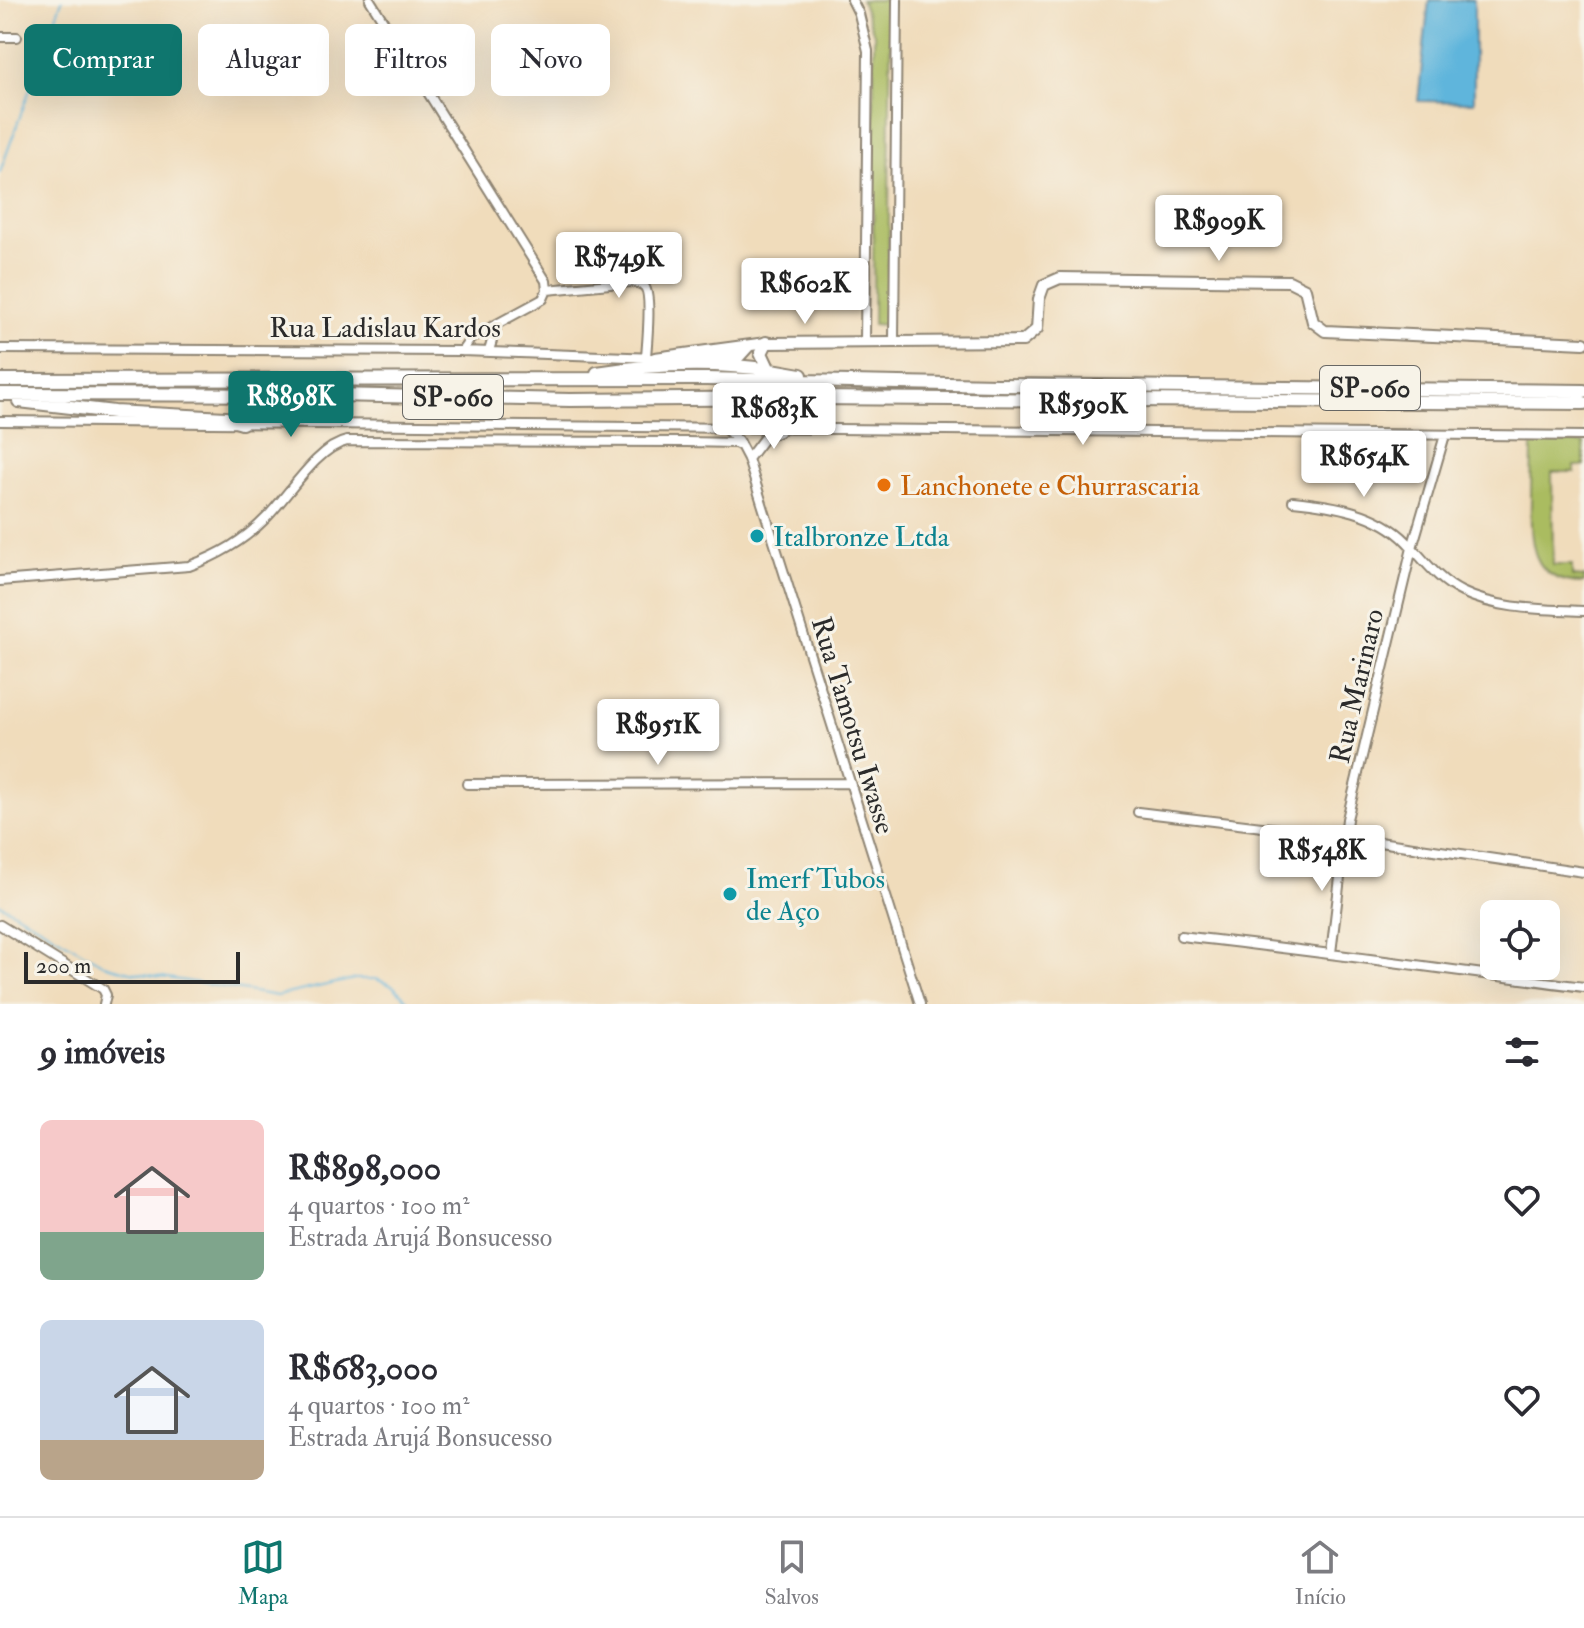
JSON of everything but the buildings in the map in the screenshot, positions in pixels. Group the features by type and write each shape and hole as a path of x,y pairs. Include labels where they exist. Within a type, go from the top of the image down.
{"highway":[{"path":"766,343 761,353 768,368"},
{"path":"624,368 651,358"},
{"path":"558,379 624,368 753,366 838,380"},
{"path":"0,372 46,380"},
{"name":"SP-060","path":"0,380 838,380 997,385 1584,391"},
{"name":"SP-060","path":"0,396 323,394 570,400 812,398 1584,403"},
{"path":"0,396 114,412 226,418 242,423"}],"main road":[{"path":"651,358 739,357 749,346 766,343 1023,341 1037,329 1039,299 1044,285 1060,278 1289,281 1305,289 1313,322 1325,331 1584,343"}],"street":[{"path":"370,0 545,277 547,290 539,302 471,338 462,351"},
{"path":"852,0 859,14 868,51 865,342"},
{"path":"894,342 897,0"},
{"path":"0,37 17,37"},
{"path":"547,290 631,282 642,285 648,298 651,358"},
{"path":"489,351 496,327"},
{"name":"Rua Ladislau Kardos","path":"0,349 489,351 651,358"},
{"path":"0,421 1584,436"},
{"name":"Rua Tamotsu Iwasse","path":"724,428 741,446 748,459 920,1004"},
{"path":"748,459 764,438 782,429"},
{"name":"Rua Marinaro","path":"1331,953 1345,837 1412,548 1445,435"},
{"path":"0,581 189,566 216,556 267,517 336,443 687,442 735,443 741,446"},
{"path":"1293,501 1349,510 1388,528 1443,580 1462,592 1514,606 1584,611"},
{"path":"467,784 849,783"},
{"path":"1138,812 1345,837 1584,872"},
{"path":"0,925 103,989 105,1002"},
{"path":"1181,936 1584,987"}],"green space":[{"path":"861,0 891,0 888,325 873,324 874,34"},
{"path":"1532,443 1584,443 1584,466 1575,466 1575,472 1552,472 1553,565 1572,565 1572,576 1584,577 1584,583 1552,576 1536,557 1531,530"}],"water":[{"path":"1429,0 1474,0 1474,102 1418,101"}],"waterway":[{"path":"0,172 62,0"},
{"path":"0,904 107,966 131,972 277,996 354,979 376,979 393,986 411,1004"}],"place":[{"name":"Lanchonete e Churrascaria","path":"884,485"},
{"name":"Italbronze Ltda","path":"757,536"},
{"name":"Imerf Tubos de Aço","path":"730,894"}]}
